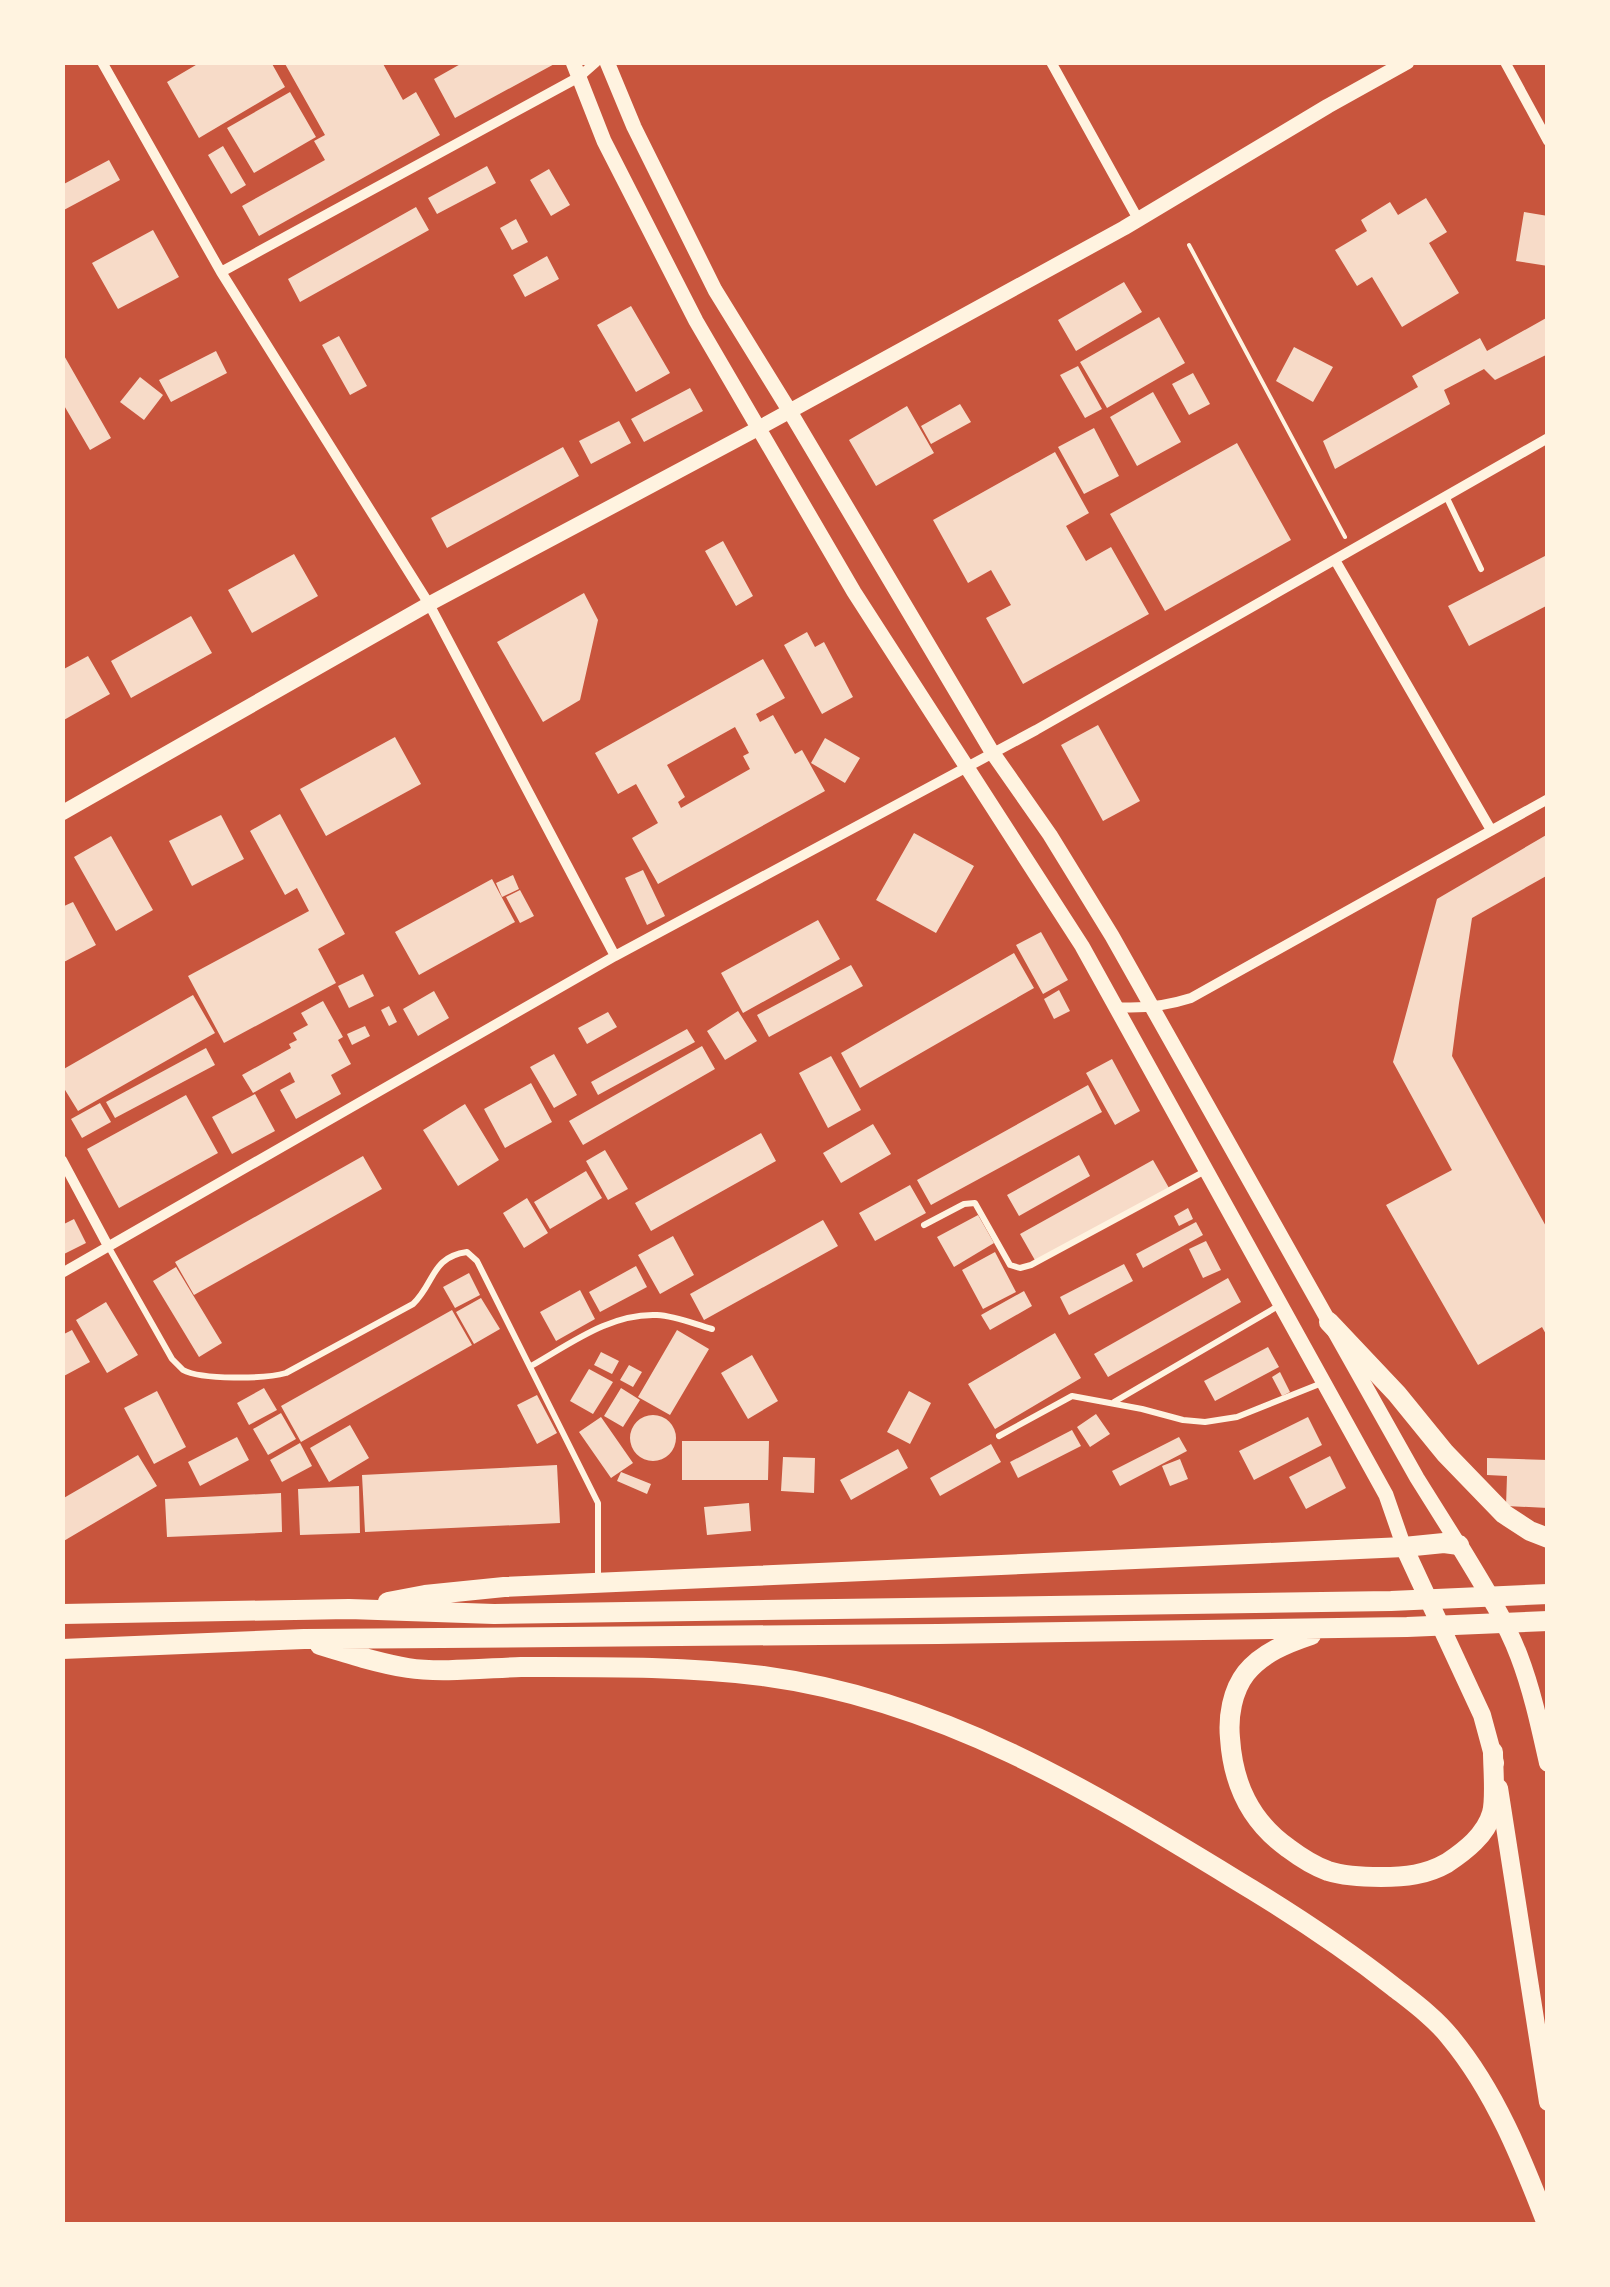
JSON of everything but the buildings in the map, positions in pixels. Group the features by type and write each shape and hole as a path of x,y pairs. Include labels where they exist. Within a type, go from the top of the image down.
{"highway":[{"path":"1328,1322 1504,1514 1548,1538"},
{"path":"349,1609 425,1595 504,1587 1459,1545"},
{"path":"62,1614 349,1609 494,1614 1391,1601 1543,1594"},
{"path":"62,1648 304,1640 1548,1622"},
{"path":"1330,1628 1288,1643 1264,1657 1244,1675 1232,1701 1228,1726 1239,1790 1254,1817 1274,1838 1328,1871 1360,1877 1403,1877 1433,1871 1479,1838 1492,1813 1494,1752"},
{"path":"304,1640 359,1658 412,1668 658,1669 762,1676 842,1690 894,1705 1027,1760 1151,1827 1298,1918 1410,2000 1448,2034 1471,2064 1510,2133 1547,2224"}],"main road":[{"path":"1459,1545 1519,1654 1548,1763"},
{"path":"1404,1547 1482,1715 1494,1752 1548,2102"}],"street":[{"path":"102,62 222,272 429,604 615,956"},
{"path":"222,272 596,62"},
{"path":"608,62 634,127 716,290 992,752 1050,835 1152,1007 1417,1478 1459,1545"},
{"path":"1051,62 1138,218"},
{"path":"62,813 429,604 760,428 1138,218 1407,62"},
{"path":"1505,62 1548,141"},
{"path":"576,70 604,141 696,321 854,592 1072,931 1386,1494 1404,1547"},
{"path":"62,1273 615,956 1036,730 1548,438"},
{"path":"1336,560 1491,830"},
{"path":"1115,1007 1152,1007 1191,998 1548,799"},
{"path":"62,1160 108,1246"}],"lane":[{"path":"1446,496 1481,569"},
{"path":"924,1224 964,1204 975,1203 1010,1265 1020,1268 1207,1170"},
{"path":"108,1246 182,1370 271,1378 413,1304 424,1294 443,1261 467,1252 476,1261 598,1502 598,1582"},
{"path":"1112,1403 1282,1304"},
{"path":"531,1366 596,1329 636,1316 674,1318 712,1330"},
{"path":"998,1436 1072,1396 1205,1422 1237,1417 1324,1382"}],"path":[{"path":"1189,244 1352,550"}]}
